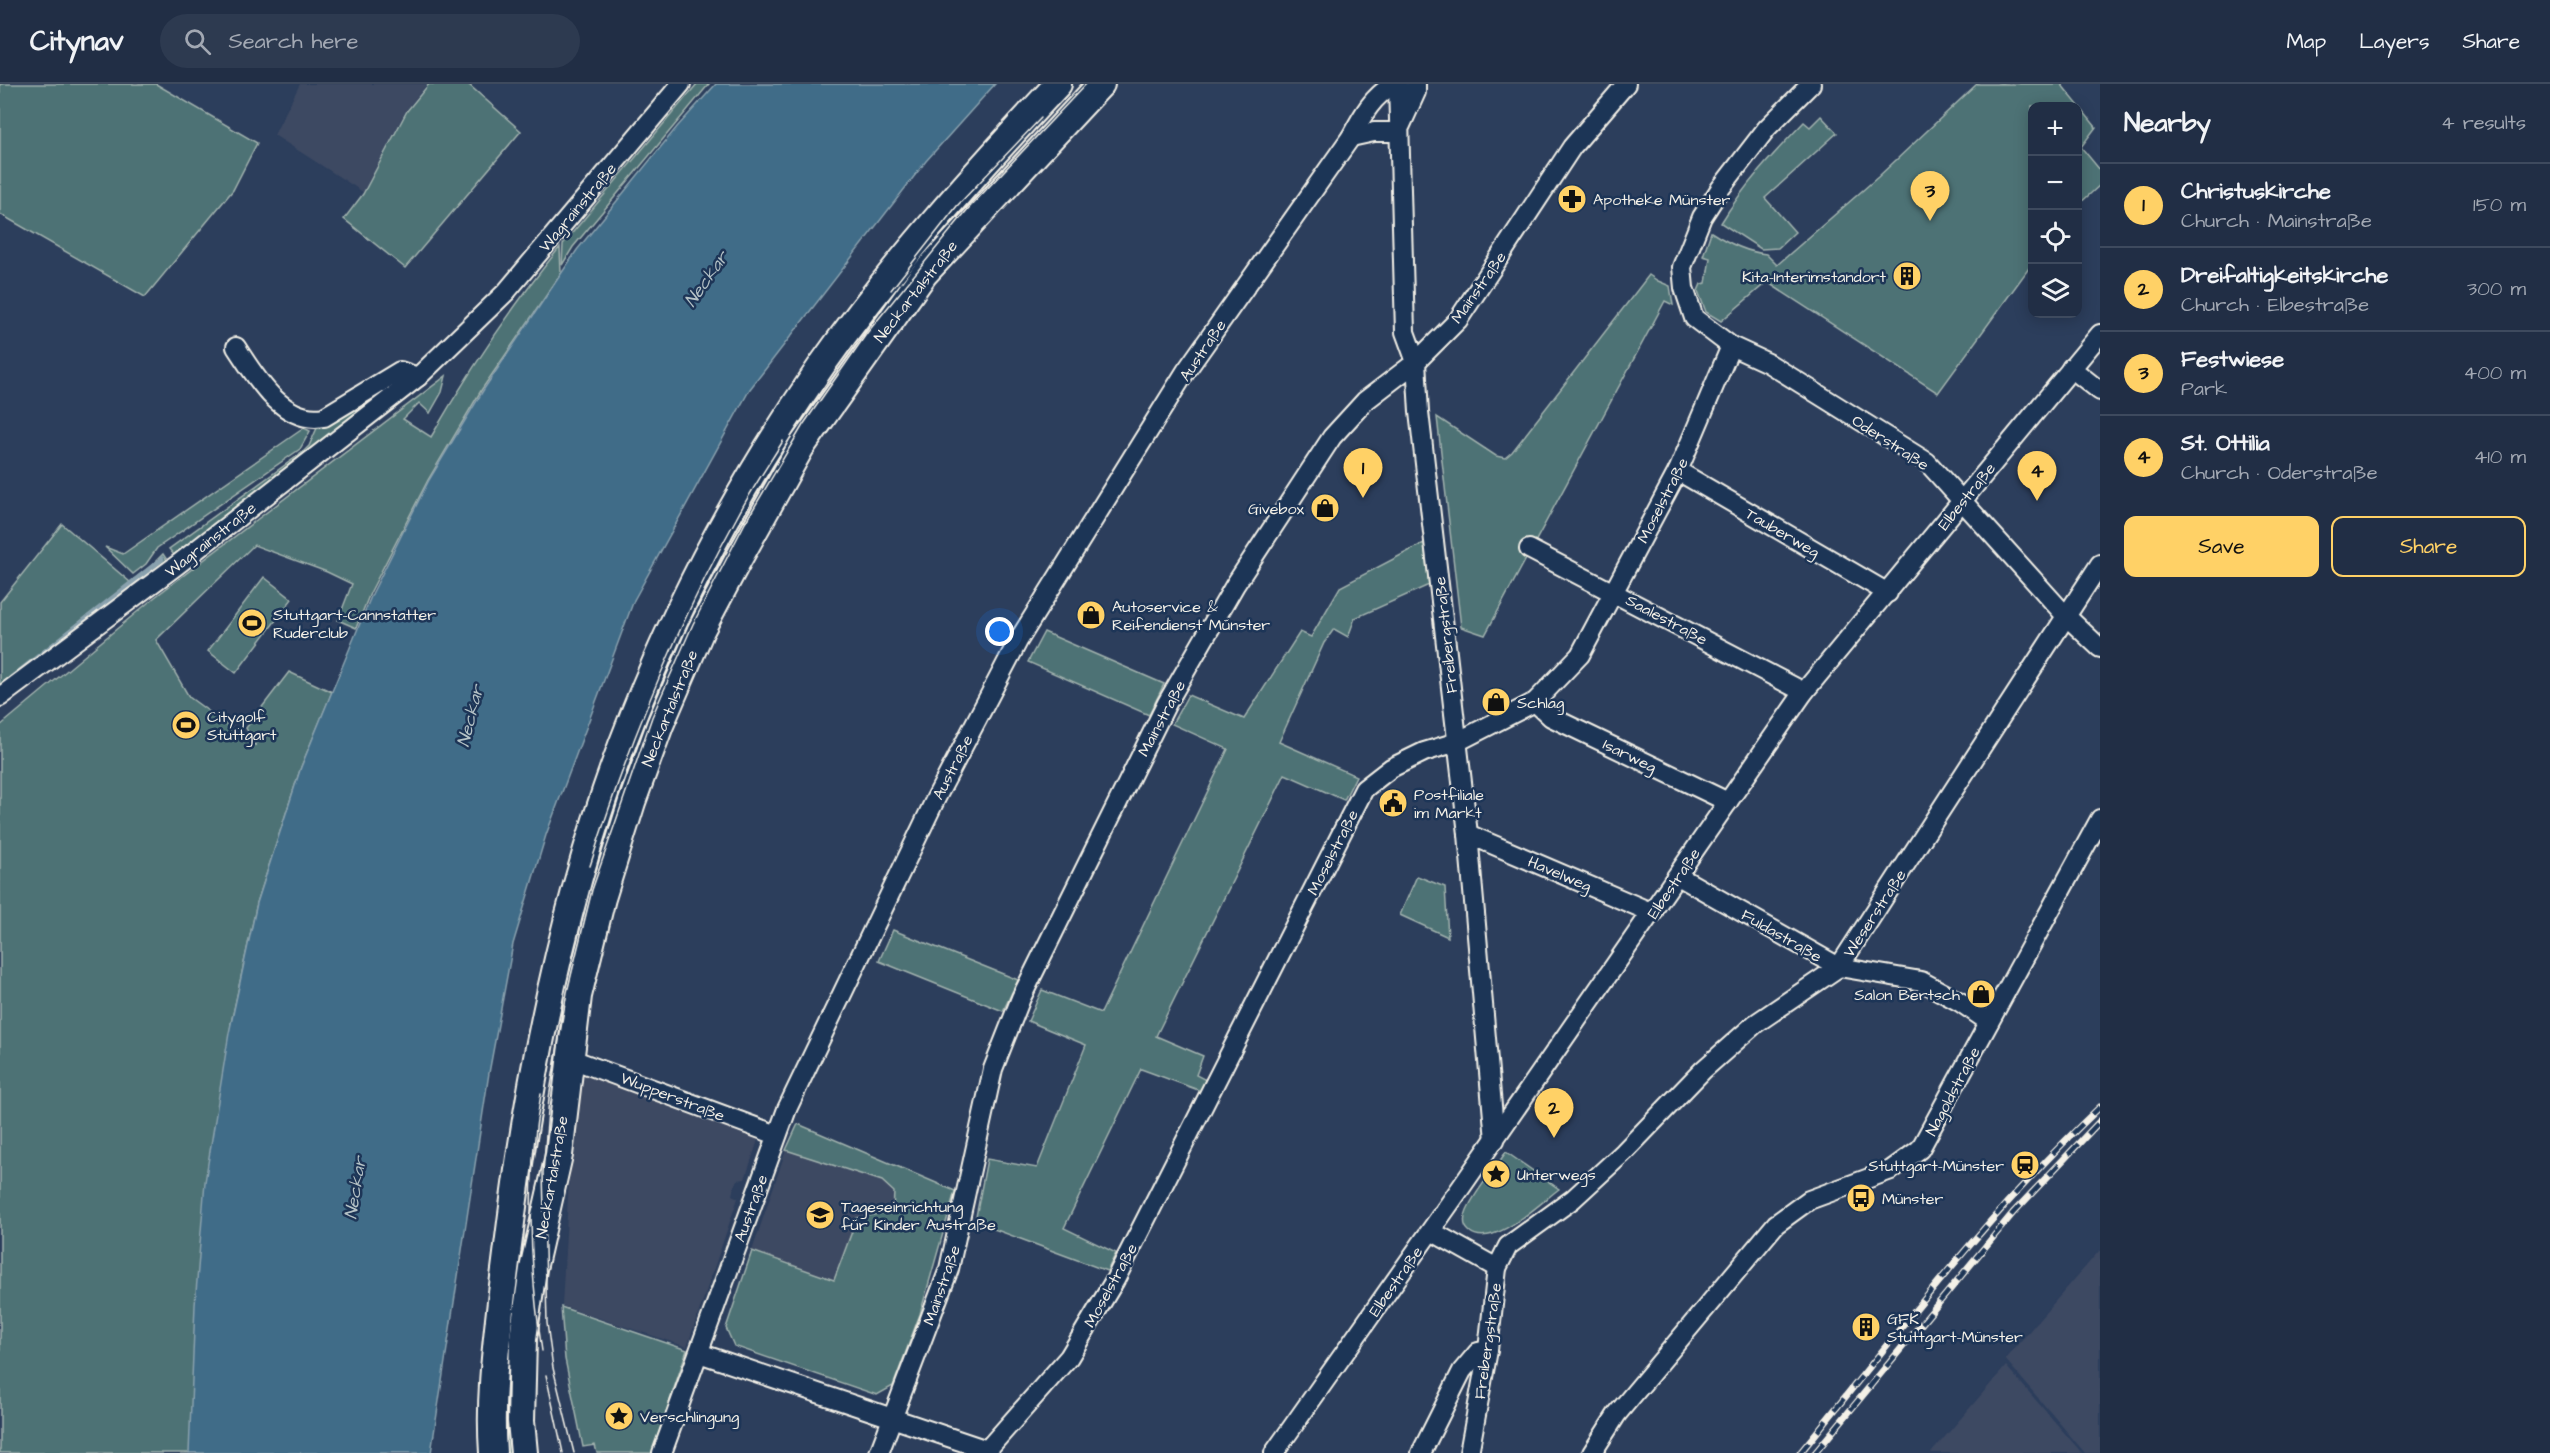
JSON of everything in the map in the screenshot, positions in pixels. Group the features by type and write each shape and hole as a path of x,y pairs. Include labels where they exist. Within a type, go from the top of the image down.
{"main road":[{"name":"Neckartalstraße","path":"493,1453 491,1426 494,1356 528,1103 551,989 577,882 633,714 671,629 718,535 778,431 823,364 937,216 1058,84"},
{"name":"Neckartalstraße","path":"524,1453 521,1421 523,1338 533,1269 559,1155 578,996 602,898 632,802 660,725 687,662 738,560 801,447 924,274 1101,84"}],"street":[{"name":"Wagrainstraße","path":"0,697 177,565 418,377 506,292 681,84"},
{"name":"Freibergstraße","path":"1396,84 1405,332 1416,362 1419,412 1468,834 1495,1140"},
{"name":"Austraße","path":"662,1453 777,1135 936,798 1018,641 1186,371 1382,90 1396,84"},
{"name":"Freibergstraße","path":"1398,132 1416,92 1416,84"},
{"name":"Mainstraße","path":"879,1453 949,1269 993,1069 1022,998 1167,703 1235,585 1332,436 1365,401 1416,362 1458,320 1572,147 1626,84"},
{"path":"1731,346 1694,318 1684,288 1682,267 1695,232 1720,189 1767,128 1811,84"},
{"path":"1351,137 1374,132 1398,132"},
{"name":"Elbestraße","path":"1274,1453 1495,1140 1804,692 2100,334"},
{"name":"Moselstraße","path":"699,1353 987,1450 1069,1357 1115,1280 1364,789 1391,768 1424,752 1457,742 1535,702 1580,655 1678,471 1731,346"},
{"name":"Oderstraße","path":"1731,346 1768,363 1927,462 2065,615 2100,648"},
{"path":"236,347 266,393 297,413 313,419 324,417 400,371 418,377"},
{"path":"2071,368 2100,391"},
{"name":"Tauberweg","path":"1678,471 1888,593"},
{"name":"Saalestraße","path":"1529,549 1804,692"},
{"name":"Weserstraße","path":"1497,1268 1508,1246 1574,1198 1624,1152 1703,1070 1755,1024 1839,967 2100,564"},
{"name":"Isarweg","path":"1535,702 1551,717 1728,802"},
{"name":"Nagoldstraße","path":"1592,1453 1617,1414 1776,1224 1809,1200 1891,1170 1920,1149 2100,819"},
{"name":"Havelweg","path":"1468,834 1653,913"},
{"name":"Fuldastraße","path":"1678,876 1839,967 1922,981 1960,1002 1989,1022"},
{"name":"Wupperstraße","path":"569,1058 777,1135"},
{"name":"Freibergstraße","path":"1431,1231 1497,1268 1488,1350 1469,1453"},
{"path":"1420,1453 1461,1371 1478,1352 1488,1350"}],"shaded area":[{"path":"300,84 427,84 406,110 363,192 274,135"},
{"path":"582,1074 755,1132 758,1140 745,1179 737,1180 734,1187 732,1195 738,1198 687,1347 562,1306 569,1179"},
{"name":"Tageseinrichtung für Kinder Austraße","path":"786,1150 882,1181 894,1192 893,1211 857,1218 834,1280 752,1251"},
{"path":"2100,1250 2100,1453 2085,1453 2005,1359"},
{"path":"2006,1366 2082,1453 1931,1453"}],"green space":[{"path":"0,84 156,84 257,143 233,190 145,297 0,214"},
{"path":"429,84 468,84 521,131 405,268 344,219 363,194 407,111"},
{"path":"697,84 709,84 573,247 562,265 563,244"},
{"path":"1977,84 2061,84 2076,102 2028,102 2028,269 1938,393 1767,282 1721,321 1706,312 1698,291 1701,284 1706,283 1710,258 1703,256 1711,232 1737,246 1766,254 1777,265 1878,177"},
{"path":"2082,110 2096,127 2082,146"},
{"path":"1821,116 1837,133 1765,198 1795,232 1778,248 1761,249 1721,223 1749,183 1781,146 1804,122 1810,127"},
{"path":"2082,148 2100,170 2100,185 2082,201"},
{"path":"560,247 561,274 482,389 428,480 370,593 356,628 338,620 352,584 327,572 254,545 156,640 189,697 256,746 246,728 289,672 332,692 301,767 257,903 231,1023 199,1453 0,1453 0,726 155,597 446,376 442,392 430,413 419,403 403,419 431,437 492,339"},
{"path":"1649,275 1670,286 1673,305 1665,301 1485,635 1461,627 1437,417 1496,456 1505,458"},
{"path":"398,383 174,555 169,549 303,452 309,446 317,428 328,424"},
{"path":"304,428 310,431 300,449 157,548 146,564 133,574 105,547 123,554"},
{"path":"62,524 130,582 163,554 167,560 0,690 0,602"},
{"path":"1424,543 1429,585 1355,618 1348,637 1334,629 1324,643 1279,742 1356,776 1344,800 1285,774 1156,1036 1203,1056 1196,1075 1206,1080 1201,1091 1141,1069 1064,1228 1116,1253 1107,1271 975,1222 987,1159 1037,1168 1086,1045 1028,1021 1042,990 1101,1013 1228,749 1172,724 1188,695 1244,719 1300,632 1311,637 1340,587"},
{"name":"Stuttgart-Cannstatter Ruderclub","path":"264,577 292,599 236,673 208,651"},
{"path":"1044,632 1164,684 1149,715 1028,662"},
{"path":"1417,876 1445,887 1448,937 1400,915"},
{"path":"893,930 1018,980 1003,1011 879,961"},
{"path":"798,1124 955,1191 920,1314 893,1386 877,1395 734,1346 726,1328 752,1251 834,1280 857,1218 893,1211 894,1192 882,1181 786,1150"},
{"path":"1506,1152 1559,1189 1516,1223 1490,1235 1479,1236 1465,1226 1466,1213 1475,1195"},
{"path":"518,1198 523,1198 524,1241 509,1334 507,1425 510,1453 503,1453 502,1357"},
{"path":"561,1307 687,1350 652,1453 597,1453 595,1445 583,1447 565,1359"}],"water":[{"name":"Neckar","path":"716,84 995,84 926,161 750,389 634,600 546,835 513,944 489,1073 431,1453 189,1453 195,1305 205,1182 229,1033 257,903 301,767 372,594 429,480 484,389 577,250 677,127"}],"waterway":[{"path":"11,678 162,559"}],"tram line":[{"path":"574,1453 553,1368 547,1323 543,1173 549,1098 567,992 592,890 652,717 693,624 745,523 803,425 867,333 968,209 1086,84"},
{"path":"891,290 957,206 1041,118"},
{"path":"590,866 620,777 673,645 741,509 783,441"},
{"path":"541,1094 533,1158 531,1223 534,1287 542,1351"},
{"path":"546,1375 563,1453"}],"railway":[{"path":"1800,1453 1944,1275 2020,1189 2100,1107"},
{"path":"1815,1453 2013,1213 2100,1121"}],"place":[{"name":"Apotheke Münster","path":"1572,199"},
{"name":"Festwiese","path":"1930,221"},
{"name":"Kita-Interimstandort","path":"1907,276"},
{"name":"Christuskirche","path":"1363,498"},
{"name":"St. Ottilia","path":"2037,501"},
{"name":"Givebox","path":"1325,508"},
{"name":"Autoservice & Reifendienst Münster","path":"1091,615"},
{"name":"Stuttgart-Cannstatter Ruderclub","path":"252,623"},
{"name":"Schlag","path":"1496,702"},
{"name":"Citygolf Stuttgart","path":"186,725"},
{"name":"Postfiliale im Markt","path":"1393,803"},
{"name":"Salon Bertsch","path":"1981,994"},
{"name":"Dreifaltigkeitskirche","path":"1554,1138"},
{"name":"Stuttgart-Münster","path":"2025,1165"},
{"name":"Unterwegs","path":"1496,1174"},
{"name":"Münster","path":"1861,1198"},
{"name":"Tageseinrichtung für Kinder Austraße","path":"820,1215"},
{"name":"GFK Stuttgart-Münster","path":"1866,1327"},
{"name":"Verschlingung","path":"619,1416"}]}
